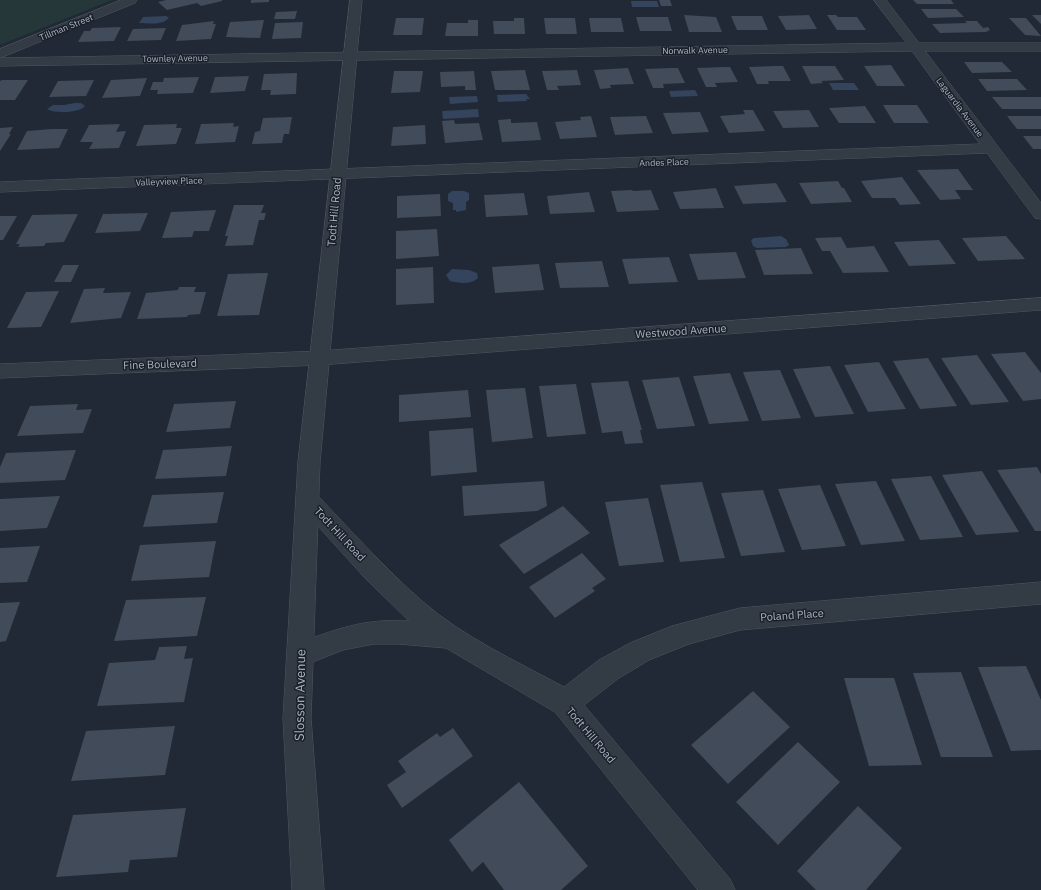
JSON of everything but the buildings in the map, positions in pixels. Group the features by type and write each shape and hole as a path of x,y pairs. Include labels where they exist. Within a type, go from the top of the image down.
{"street":[{"name":"Tillman Street","path":"0,54 131,0"},
{"name":"Todt Hill Road","path":"356,0 349,55 309,462 307,499 373,570 413,609 450,637 565,704 719,890"},
{"name":"Laguardia Avenue","path":"880,0 1041,214"},
{"name":"Norwalk Avenue","path":"349,55 915,47 1041,47"},
{"name":"Townley Avenue","path":"0,62 349,55"},
{"name":"Andes Place","path":"338,175 990,148"},
{"name":"Valleyview Place","path":"0,187 338,175"},
{"name":"Westwood Avenue","path":"320,358 1041,304"},
{"name":"Fine Boulevard","path":"0,371 320,358"},
{"name":"Slosson Avenue","path":"307,499 297,718 308,890"},
{"name":"Poland Place","path":"565,704 610,668 660,642 699,628 740,619 797,616 1041,593"},
{"path":"300,655 349,637 374,632 450,637"}],"shaded area":[{"path":"0,0 112,0 0,45"}],"water":[{"path":"631,1 657,1 659,7 632,7"},
{"path":"143,17 169,17 167,20 160,23 139,23"},
{"path":"829,83 854,83 859,90 833,90"},
{"path":"695,90 698,96 671,97 669,91"},
{"path":"526,94 530,99 526,99 527,101 498,102 497,95"},
{"path":"477,96 478,102 450,104 449,97"},
{"path":"81,103 85,106 78,110 67,112 55,112 47,109 53,105"},
{"path":"478,109 479,117 443,119 442,111"},
{"path":"452,191 464,191 469,193 469,200 466,202 466,210 456,212 456,210 453,210 453,203 448,201 448,194"},
{"path":"781,236 786,239 789,245 786,247 757,248 753,246 751,240 754,238"},
{"path":"452,269 469,270 477,273 478,278 468,283 450,281 446,275"}]}
